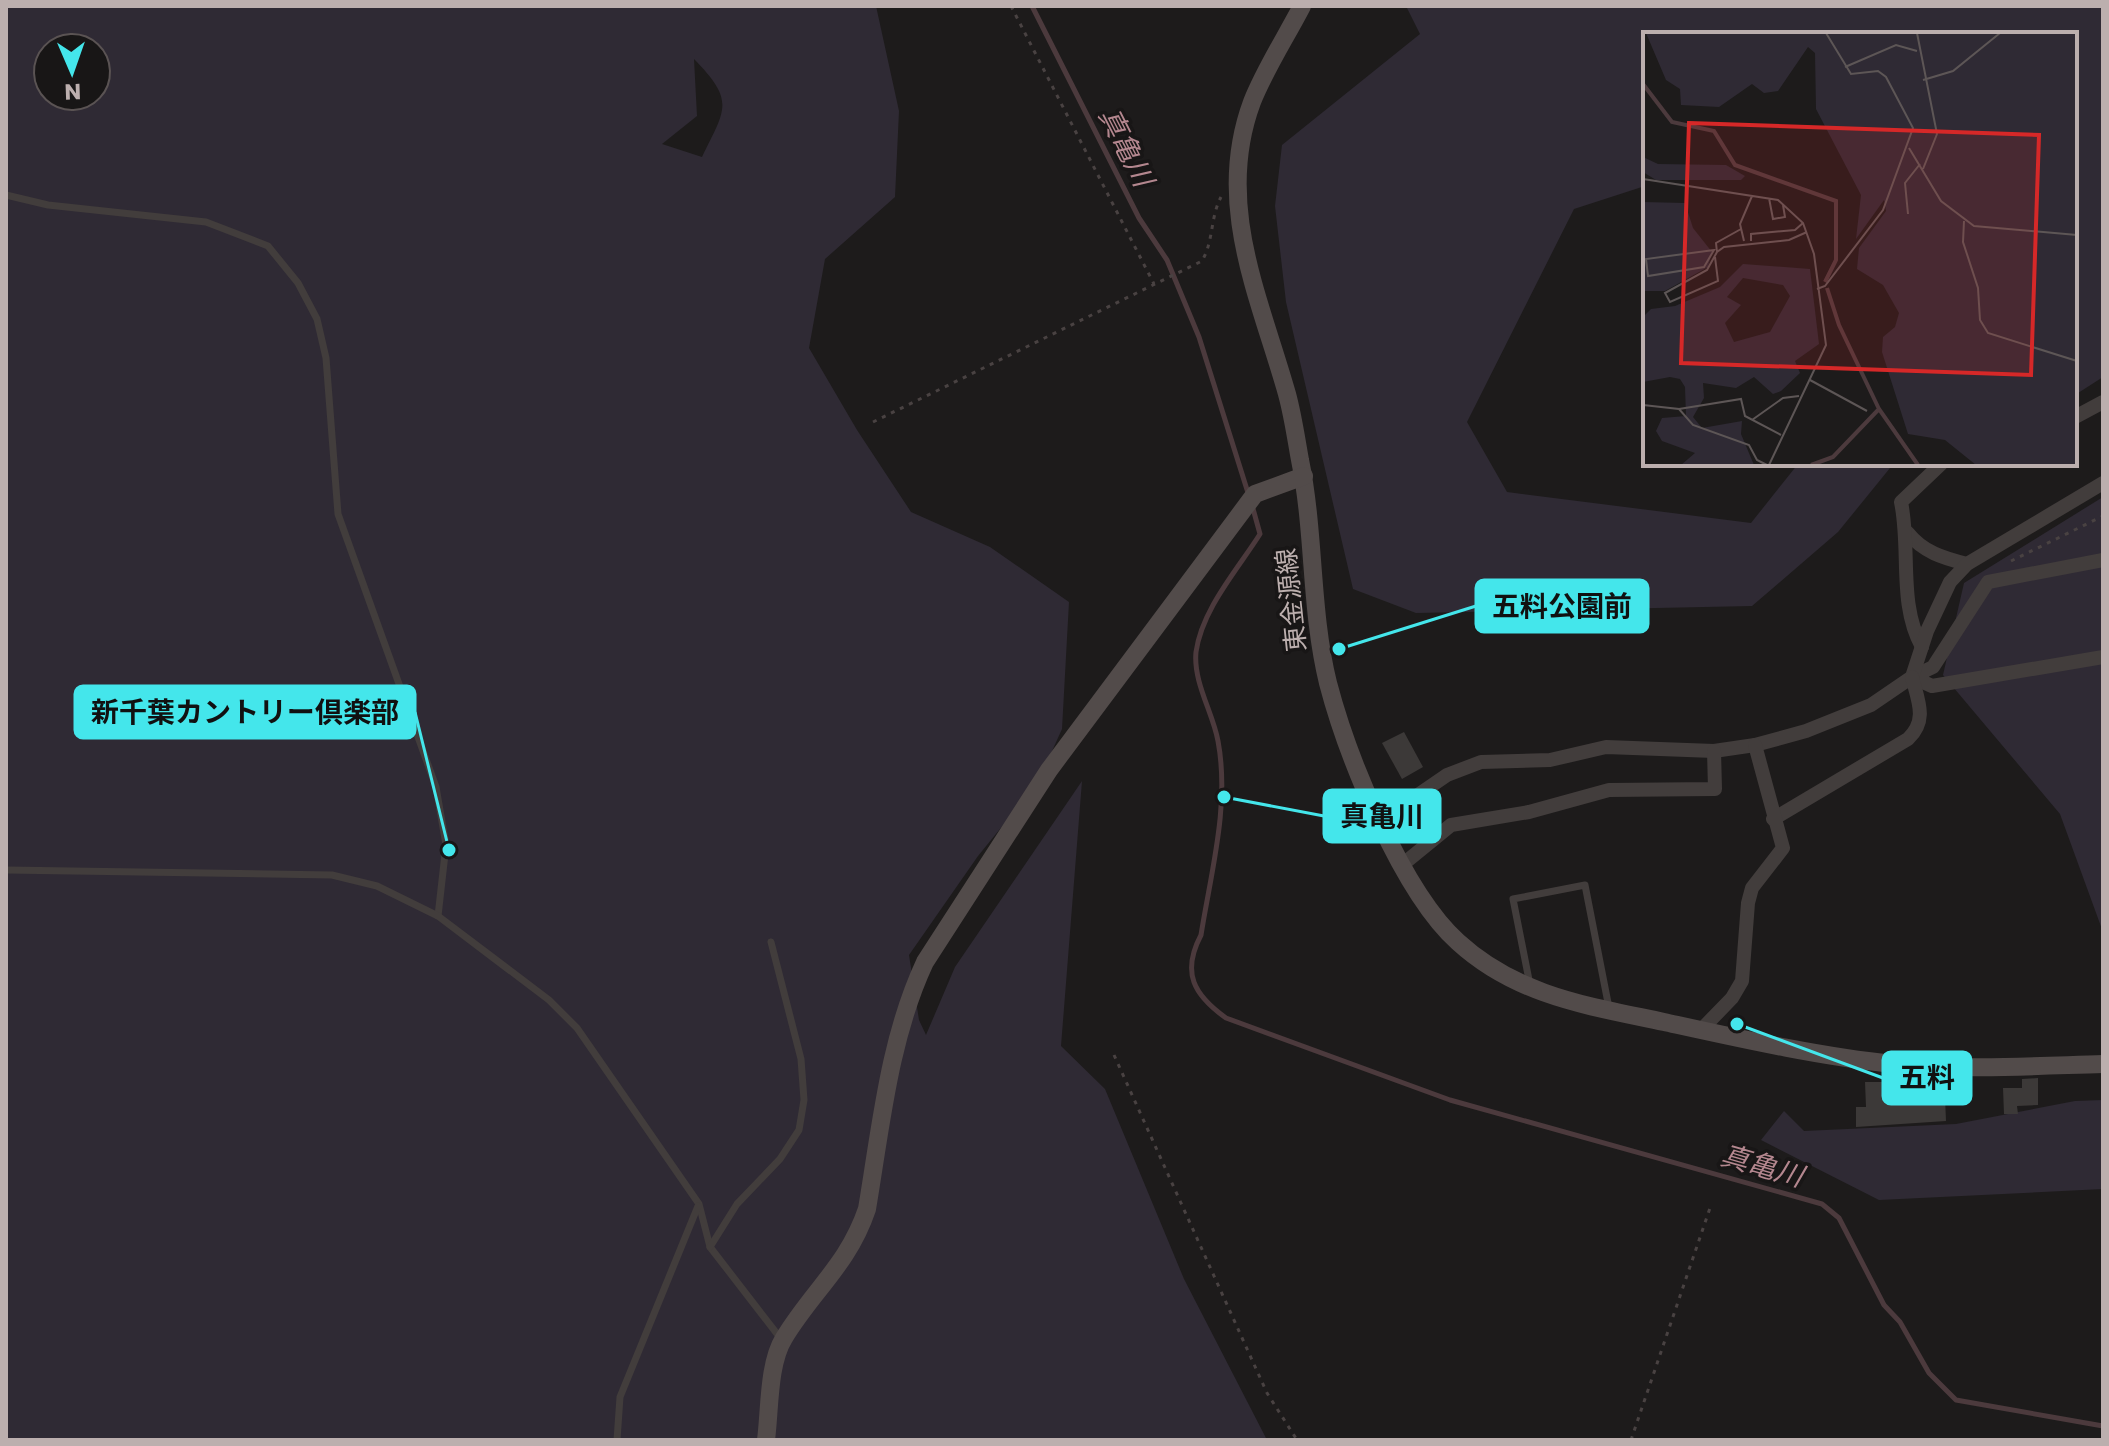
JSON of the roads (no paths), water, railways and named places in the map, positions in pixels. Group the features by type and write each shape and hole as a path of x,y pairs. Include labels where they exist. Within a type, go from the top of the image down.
{"main road":[{"name":"東金源線","path":"1302,6 1253,101 1242,141 1239,179 1248,274 1288,396 1304,476 1319,641 1329,686 1349,746 1402,865 1456,941 1508,980 1556,999 1701,1030 1890,1063 1963,1067 2103,1064"},
{"path":"766,1440 782,1340 851,1250 859,1231 903,1018 919,975 942,933 1049,770 1255,494 1304,476"}],"street":[{"path":"2077,416 2103,402"},
{"path":"1922,647 1908,616 1908,533 1901,502 1939,466"},
{"path":"1773,819 1908,739 1920,728 1922,718 1912,677 1950,582 1967,564 2103,483"},
{"path":"1908,533 1915,542 1936,556 1967,564"},
{"path":"1379,816 1396,810 1447,775 1481,762 1550,760 1606,747 1714,751 1755,745 1806,731 1871,705 1912,677 1933,667 1988,582 2103,560"},
{"path":"1912,677 1932,686 2103,657"},
{"path":"1701,1030 1732,998 1742,981 1752,888 1783,848 1755,745"},
{"path":"1402,865 1451,825 1529,812 1609,790 1715,789 1714,751"}],"lane":[{"path":"6,195 48,205 206,222 268,246 298,283 317,319 326,358 338,514 436,787 446,845 438,916"},
{"path":"6,870 332,875 377,886 438,916 549,1000 577,1028 699,1204 710,1247 782,1340"},
{"path":"1530,989 1513,899 1585,885 1609,1011"},
{"path":"710,1247 737,1204 780,1159 799,1130 804,1100 801,1059 771,942"},
{"path":"617,1440 620,1397 699,1204"}],"waterway":[{"name":"真亀川","path":"1032,6 1139,218 1167,260 1199,337 1249,496"},
{"name":"真亀川","path":"1252,505 1260,534 1213,605 1205,620 1196,652 1197,675 1218,741 1222,789 1214,863 1201,935 1192,961 1194,982 1206,1001 1226,1018 1450,1100 1822,1204 1839,1218 1884,1305 1900,1322 1929,1373 1956,1400 2103,1426"}],"place":[{"name":"五料公園前","path":"1339,649"},
{"name":"真亀川","path":"1224,797"},
{"name":"新千葉カントリー倶楽部","path":"449,850"},
{"name":"五料","path":"1737,1024"}]}
